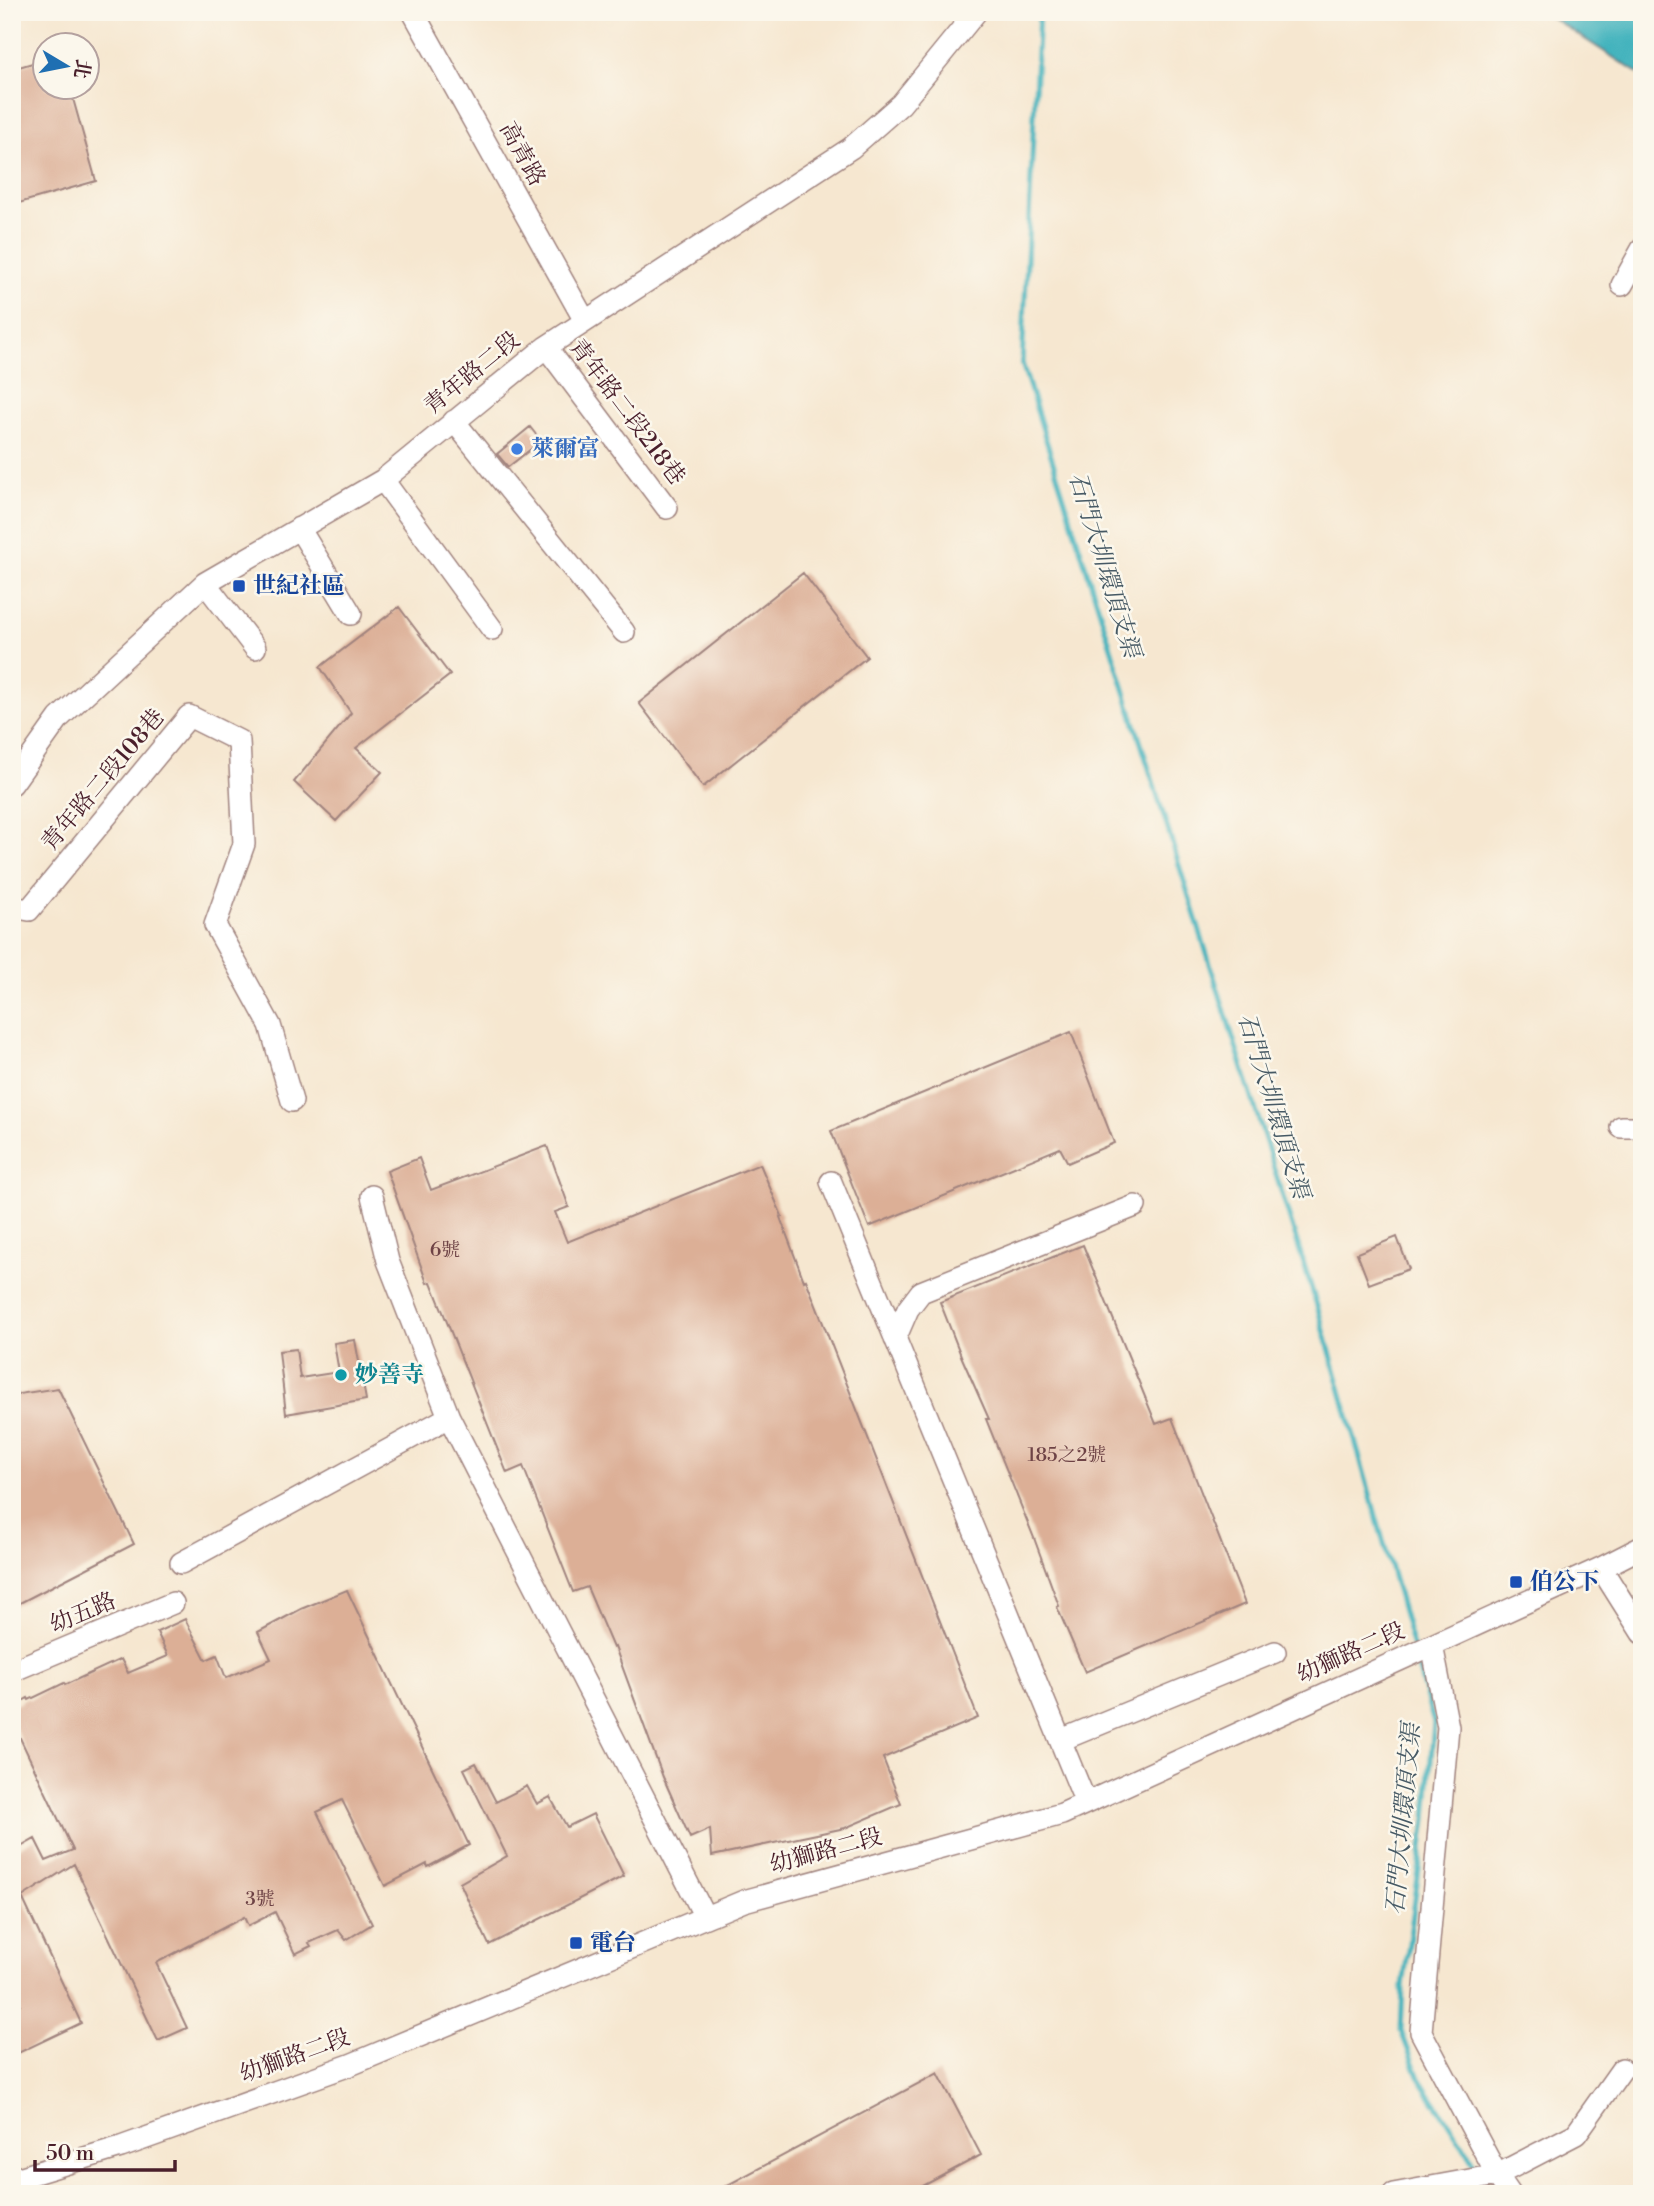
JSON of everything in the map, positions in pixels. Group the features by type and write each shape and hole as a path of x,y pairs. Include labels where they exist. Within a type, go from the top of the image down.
{"street":[{"name":"高青路","path":"413,12 585,321"},
{"name":"青年路二段","path":"12,784 59,718 205,583 383,480 545,347 852,148 901,104 976,12"},
{"path":"1622,285 1642,250"},
{"name":"青年路二段218巷","path":"545,347 667,508"},
{"path":"454,421 624,632"},
{"path":"383,480 492,629"},
{"path":"299,528 351,614"},
{"path":"205,583 255,648"},
{"name":"青年路二段108巷","path":"12,907 29,909 189,716 239,741 244,844 215,925 270,1025 292,1101"},
{"path":"831,1182 1086,1803"},
{"path":"372,1196 388,1261 449,1417 705,1917"},
{"path":"895,1339 908,1309 921,1292 1135,1206"},
{"path":"181,1563 449,1417"},
{"name":"幼獅路二段","path":"12,2180 121,2147 350,2065 744,1901 1062,1814 1642,1548"},
{"path":"1601,1568 1642,1633"},
{"name":"幼五路","path":"12,1671 173,1603"},
{"path":"1432,1645 1448,1727 1420,2032 1487,2177 1510,2194"},
{"path":"1061,1740 1275,1652"},
{"path":"1393,2194 1487,2177 1576,2134 1622,2069"}],"water":[{"path":"1543,12 1642,12 1642,76"}],"building":[{"path":"32,63 32,102 74,102 96,181 12,205 12,69"},
{"name":"萊爾富","path":"530,427 541,441 508,467 497,454"},
{"path":"803,573 867,657 703,787 639,703"},
{"path":"399,607 450,675 356,748 382,772 336,821 294,782 351,713 320,667"},
{"path":"1071,1032 1114,1143 1068,1163 1060,1148 869,1227 831,1131"},
{"path":"547,1146 569,1207 555,1212 567,1242 760,1164 978,1718 883,1758 901,1804 845,1828 712,1856 710,1829 690,1838 663,1777 615,1647 613,1648 587,1587 573,1592 523,1466 507,1473 431,1282 427,1283 387,1171 419,1158 431,1190"},
{"path":"1397,1237 1409,1269 1369,1284 1357,1253"},
{"path":"1083,1245 1156,1424 1172,1418 1245,1604 1085,1672 1057,1607 1059,1606 1034,1538 986,1419 989,1419 940,1302"},
{"name":"妙善寺","path":"355,1340 366,1400 286,1414 279,1351 296,1349 300,1378 339,1372 334,1343"},
{"path":"58,1388 134,1544 12,1607 12,1395"},
{"path":"347,1590 469,1845 385,1886 342,1800 317,1812 372,1924 346,1940 338,1930 309,1943 311,1946 295,1954 275,1912 248,1926 244,1917 156,1963 187,2028 158,2041 74,1864 22,1897 81,2023 12,2056 12,2007 20,2004 12,1985 12,1852 35,1839 46,1861 73,1850 12,1721 12,1707 121,1659 128,1673 168,1656 157,1632 185,1619 206,1660 217,1655 226,1678 271,1659 258,1632 301,1609"},
{"path":"476,1763 496,1802 527,1786 537,1804 550,1797 567,1827 593,1814 624,1876 489,1945 460,1883 507,1856 464,1769"},
{"path":"938,2073 981,2155 908,2194 711,2194"}],"waterway":[{"name":"石門大圳環頂支渠","path":"1039,12 1022,363 1318,1309 1413,1647"},
{"name":"石門大圳環頂支渠","path":"1415,1657 1434,1723 1426,1819 1403,1987 1401,2031 1419,2078 1481,2173"},
{"name":"石門大圳環頂支渠","path":"1486,2182 1494,2194"}],"place":[{"name":"萊爾富","path":"517,449"},
{"name":"世紀社區","path":"239,586"},
{"name":"妙善寺","path":"341,1375"},
{"name":"伯公下","path":"1516,1582"},
{"name":"電台","path":"576,1943"}]}
